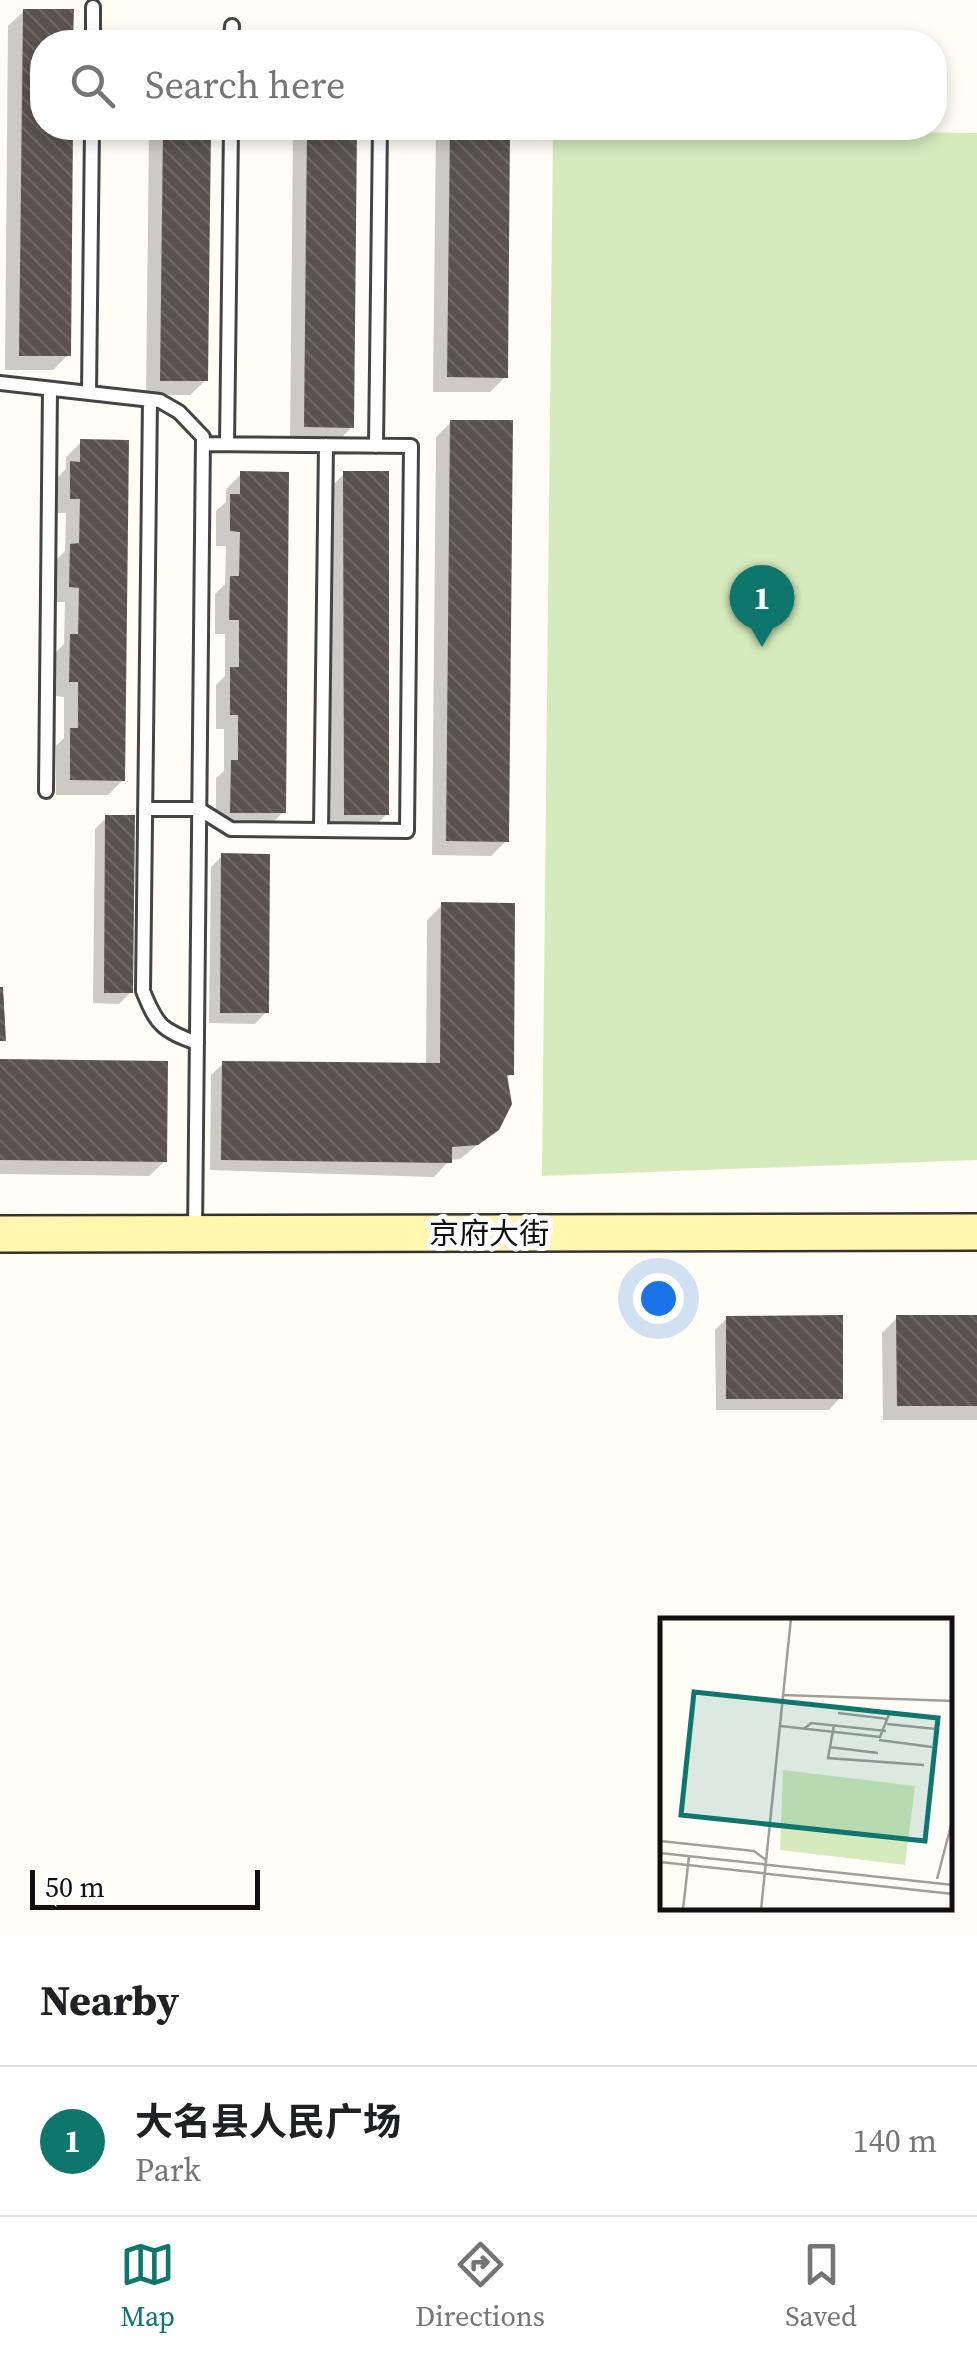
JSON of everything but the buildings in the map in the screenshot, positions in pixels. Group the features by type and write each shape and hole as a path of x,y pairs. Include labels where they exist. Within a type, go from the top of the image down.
{"street":[{"name":"京府大街","path":"0,1234 977,1232"}],"lane":[{"path":"93,7 93,30"},
{"path":"89,393 92,140"},
{"path":"227,444 230,140"},
{"path":"376,446 380,140"},
{"path":"0,383 160,402 180,412 203,438 195,1235"},
{"path":"46,791 50,389"},
{"path":"150,400 143,992 155,1020 165,1031 197,1043"},
{"path":"146,809 199,810 232,828 407,832 412,446 203,444"},
{"path":"321,830 326,445"}],"green space":[{"path":"947,133 977,133 977,1160 542,1176 553,140 947,140"}],"place":[{"name":"大名县人民广场","path":"762,647"}]}
